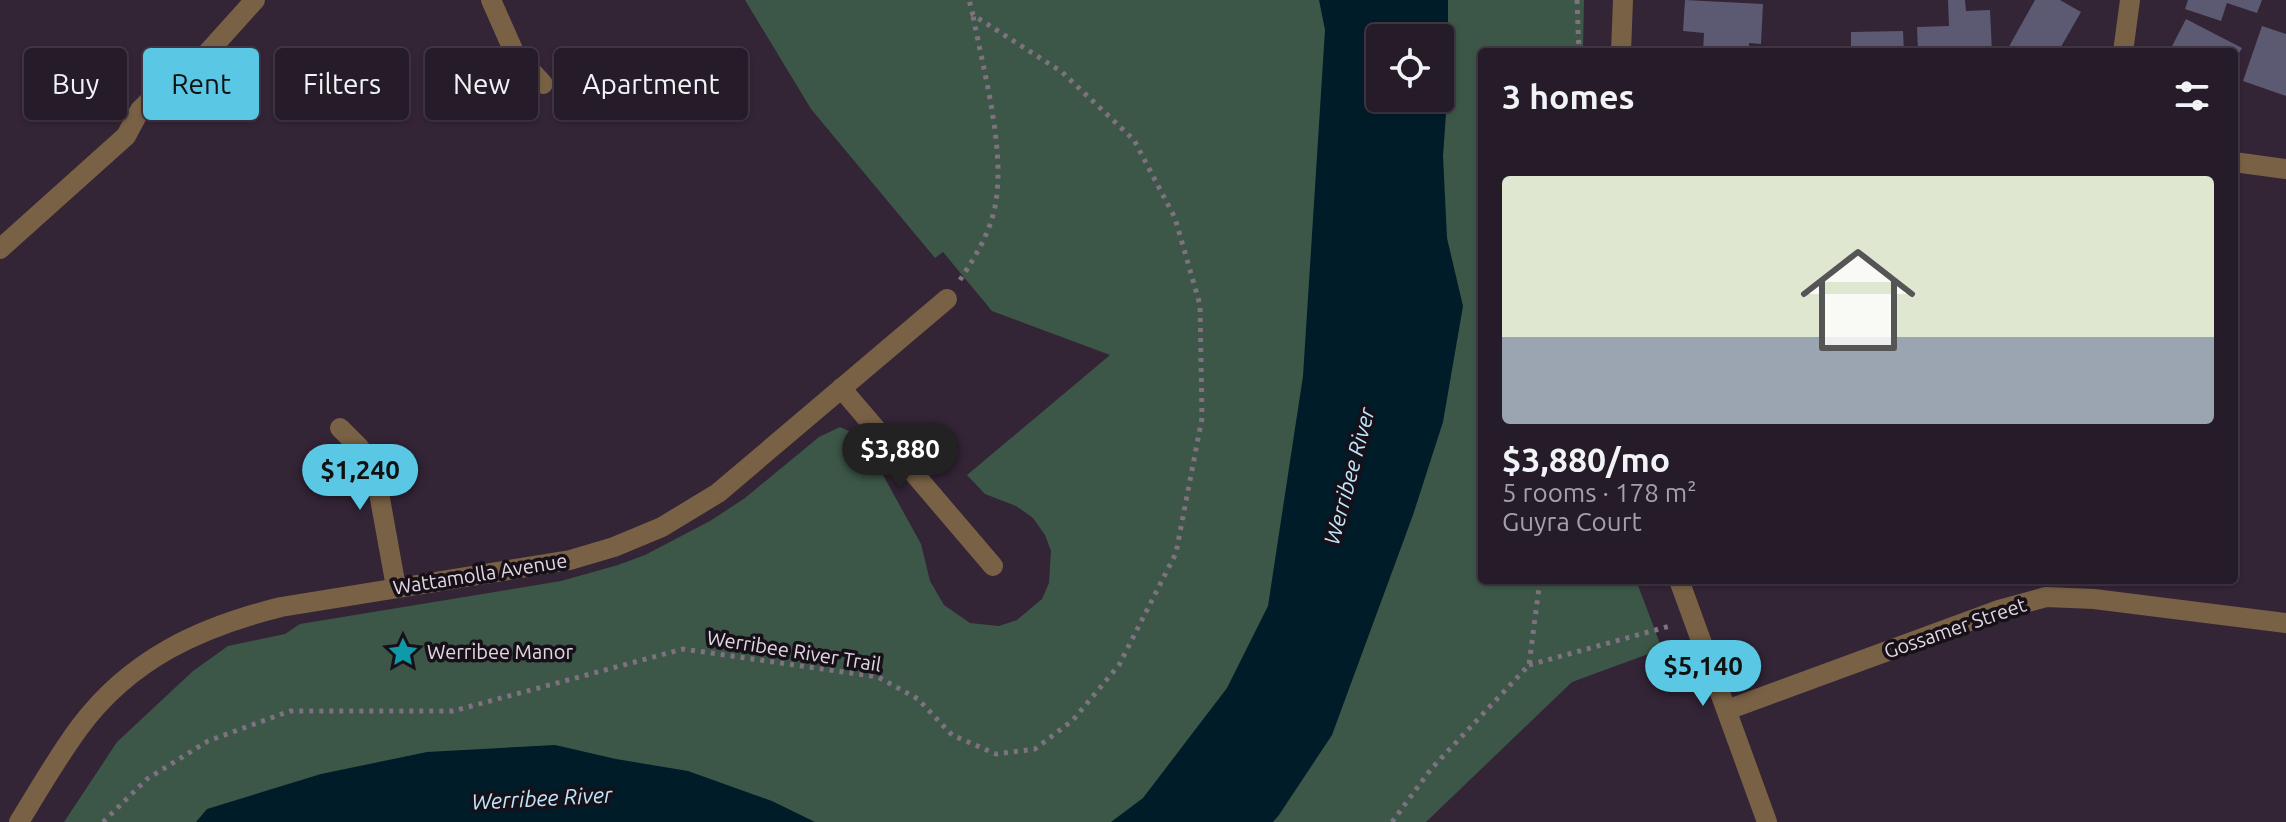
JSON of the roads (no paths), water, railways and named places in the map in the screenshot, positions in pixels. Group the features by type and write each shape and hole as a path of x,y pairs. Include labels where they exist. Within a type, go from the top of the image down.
{"street":[{"path":"0,249 126,136 148,102 172,92 255,0"},
{"path":"491,0 514,52 543,84"},
{"path":"1621,48 1623,0"},
{"path":"2124,48 2130,0"},
{"path":"2238,163 2286,169"},
{"name":"Wattamolla Avenue","path":"19,822 79,728 105,698 147,661 190,636 238,617 281,607 570,560 614,547 662,527 718,493 947,299"},
{"path":"841,388 993,566"},
{"path":"340,428 359,447 375,471 396,587"},
{"path":"1680,584 1767,822"},
{"name":"Gossamer Street","path":"1727,710 1999,610 2046,597 2094,599 2286,623"}],"water":[{"name":"Werribee River","path":"1319,0 1448,0 1448,24 1366,24 1366,112 1446,112 1443,156 1447,238 1463,306 1443,422 1413,515 1332,735 1273,822 1111,822 1143,798 1227,688 1268,606 1303,376 1325,30"},
{"name":"Werribee River","path":"555,745 688,771 772,801 815,822 196,822 207,809 321,774 427,752"}],"place":[{"name":"Werribee Manor","path":"403,652"}]}
